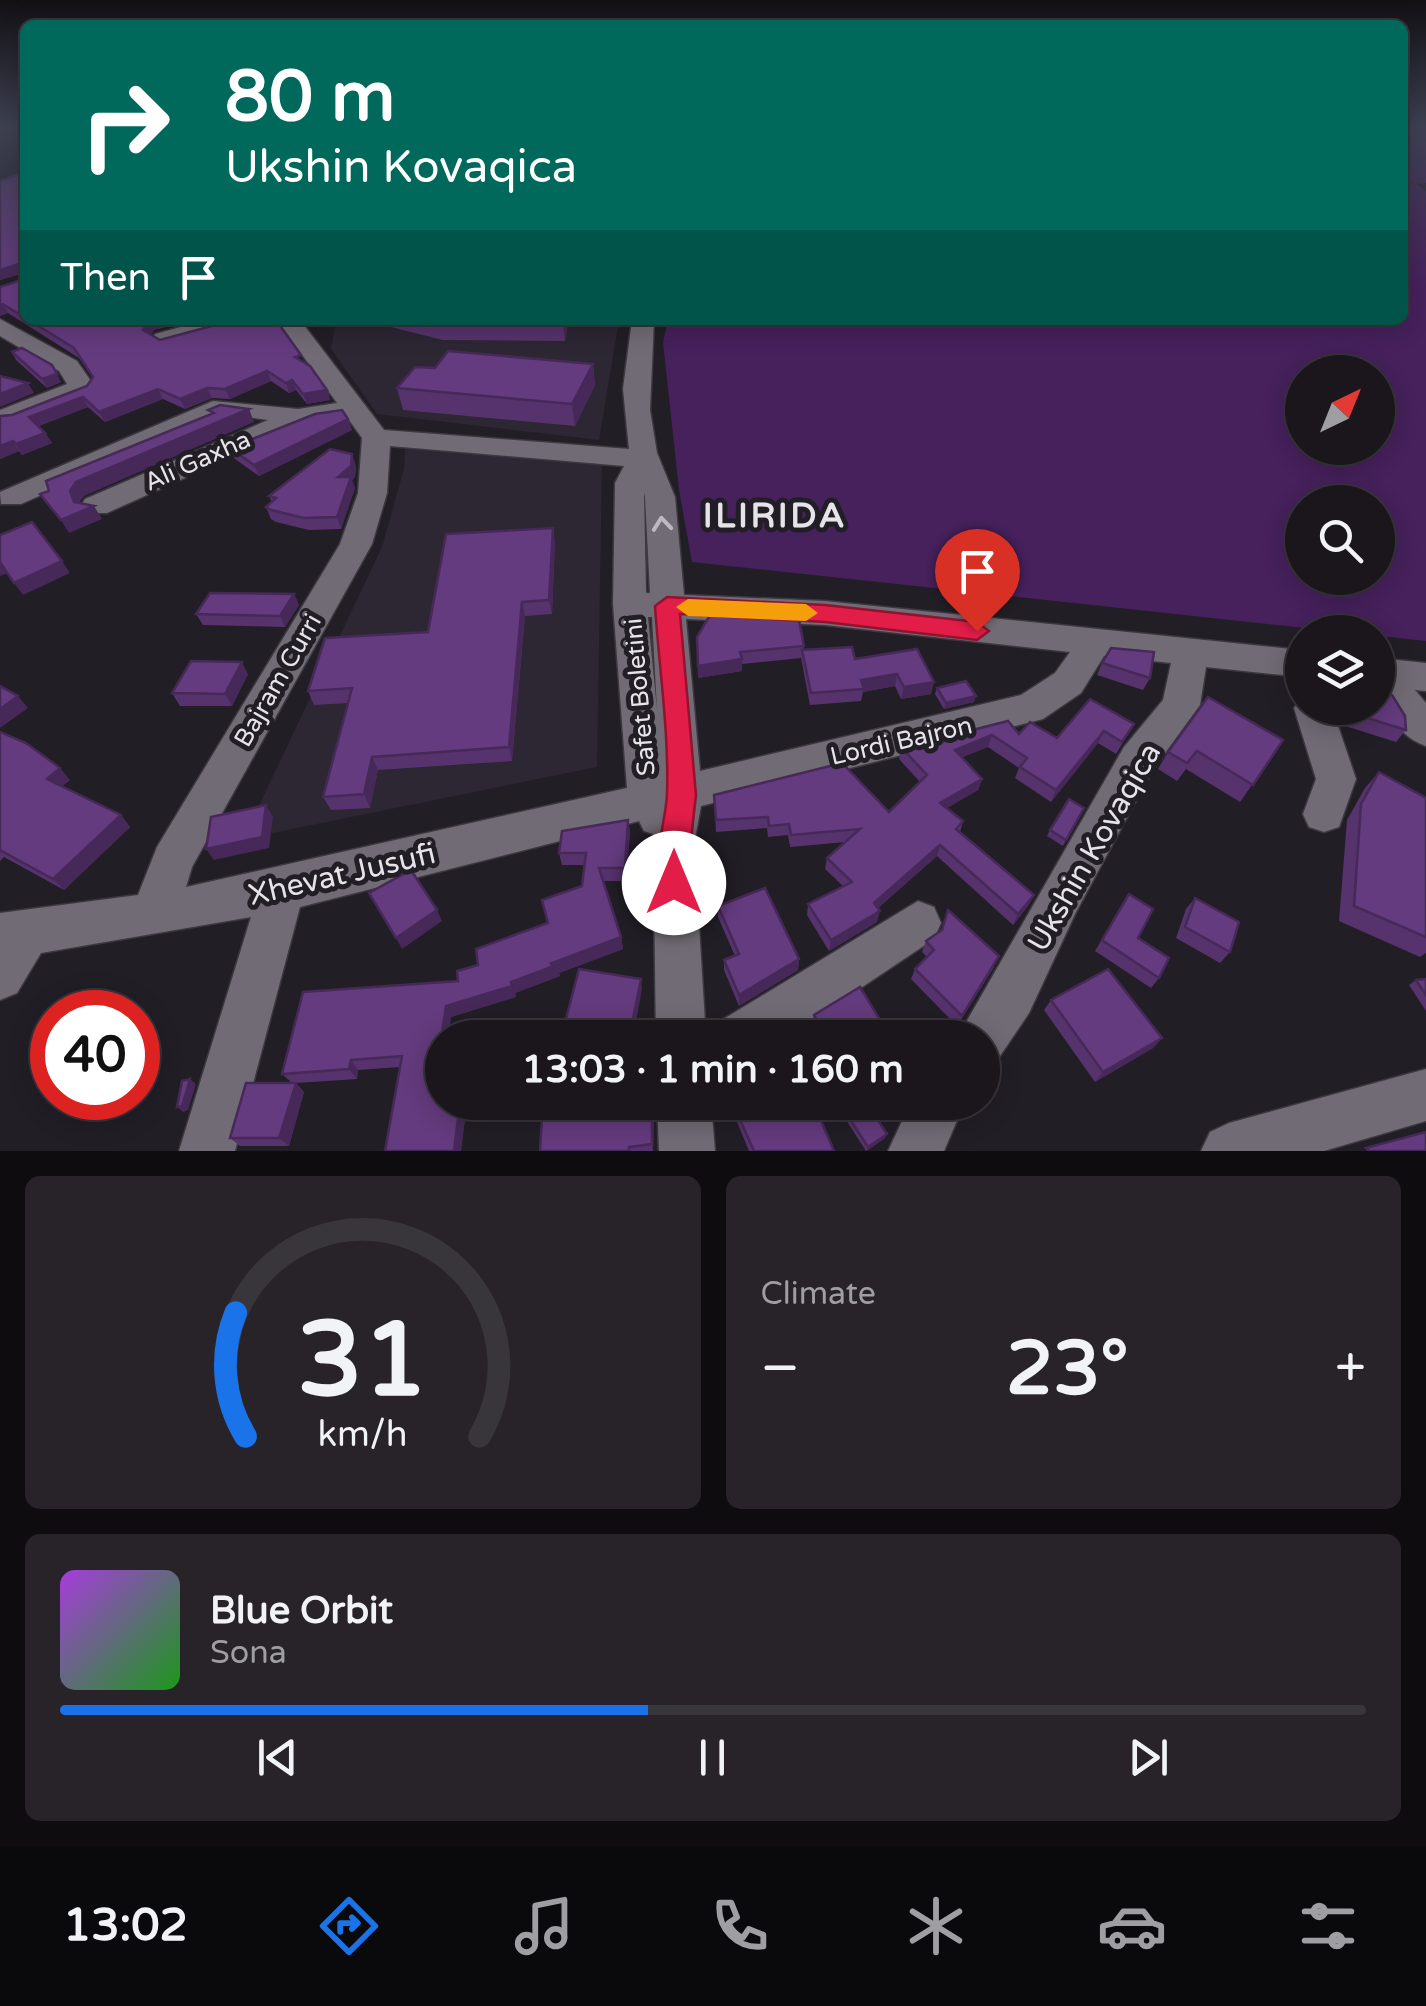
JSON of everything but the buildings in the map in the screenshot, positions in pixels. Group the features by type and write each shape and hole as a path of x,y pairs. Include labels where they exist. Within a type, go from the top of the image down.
{"street":[{"path":"163,339 213,325"},
{"path":"292,325 330,371 351,410 376,438 436,439 640,458"},
{"name":"Safet Boletini","path":"642,325 634,390 640,458 660,497 649,592 666,798"},
{"path":"0,326 68,366 82,386 8,416"},
{"name":"Ali Gaxha","path":"11,498 222,406 298,416 351,410"},
{"name":"Ali Gaxha","path":"96,506 298,416"},
{"name":"Bajram Curri","path":"154,915 172,861 356,544 371,509 378,462 376,438"},
{"path":"649,592 1285,665"},
{"name":"Lordi Bajron","path":"666,798 1030,708 1064,691 1082,672 1091,644"},
{"name":"Ukshin Kovaqica","path":"995,1020 1012,996 1060,897 1138,758 1181,704 1190,651"},
{"path":"1395,674 1426,677"},
{"path":"1395,693 1426,730"},
{"path":"1319,725 1336,779 1324,814"},
{"path":"666,798 681,1020"},
{"name":"Xhevat Jusufi","path":"13,935 154,915 282,890 666,798"},
{"path":"207,1151 282,890"},
{"path":"768,1020 918,923"},
{"path":"0,976 13,935"},
{"path":"1229,1151 1426,1095"},
{"path":"685,1120 687,1151"},
{"path":"916,1151 928,1120"}],"shaded area":[{"path":"1426,182 1417,184 1426,191 1426,641 1395,638 1395,615 1285,615 1285,626 692,562 679,490 663,342 667,325 1408,325 1408,184"},
{"path":"335,325 618,325 599,440 377,414 331,349"},
{"path":"405,449 602,461 597,767 243,839 382,547 404,469"}],"slow traffic":[{"path":"688,607 806,613"}],"district":[{"name":"ILIRIDA","path":"775,515"}],"route":[{"path":"674,883 672,844 682,795 667,606 825,614 977,631"}]}
